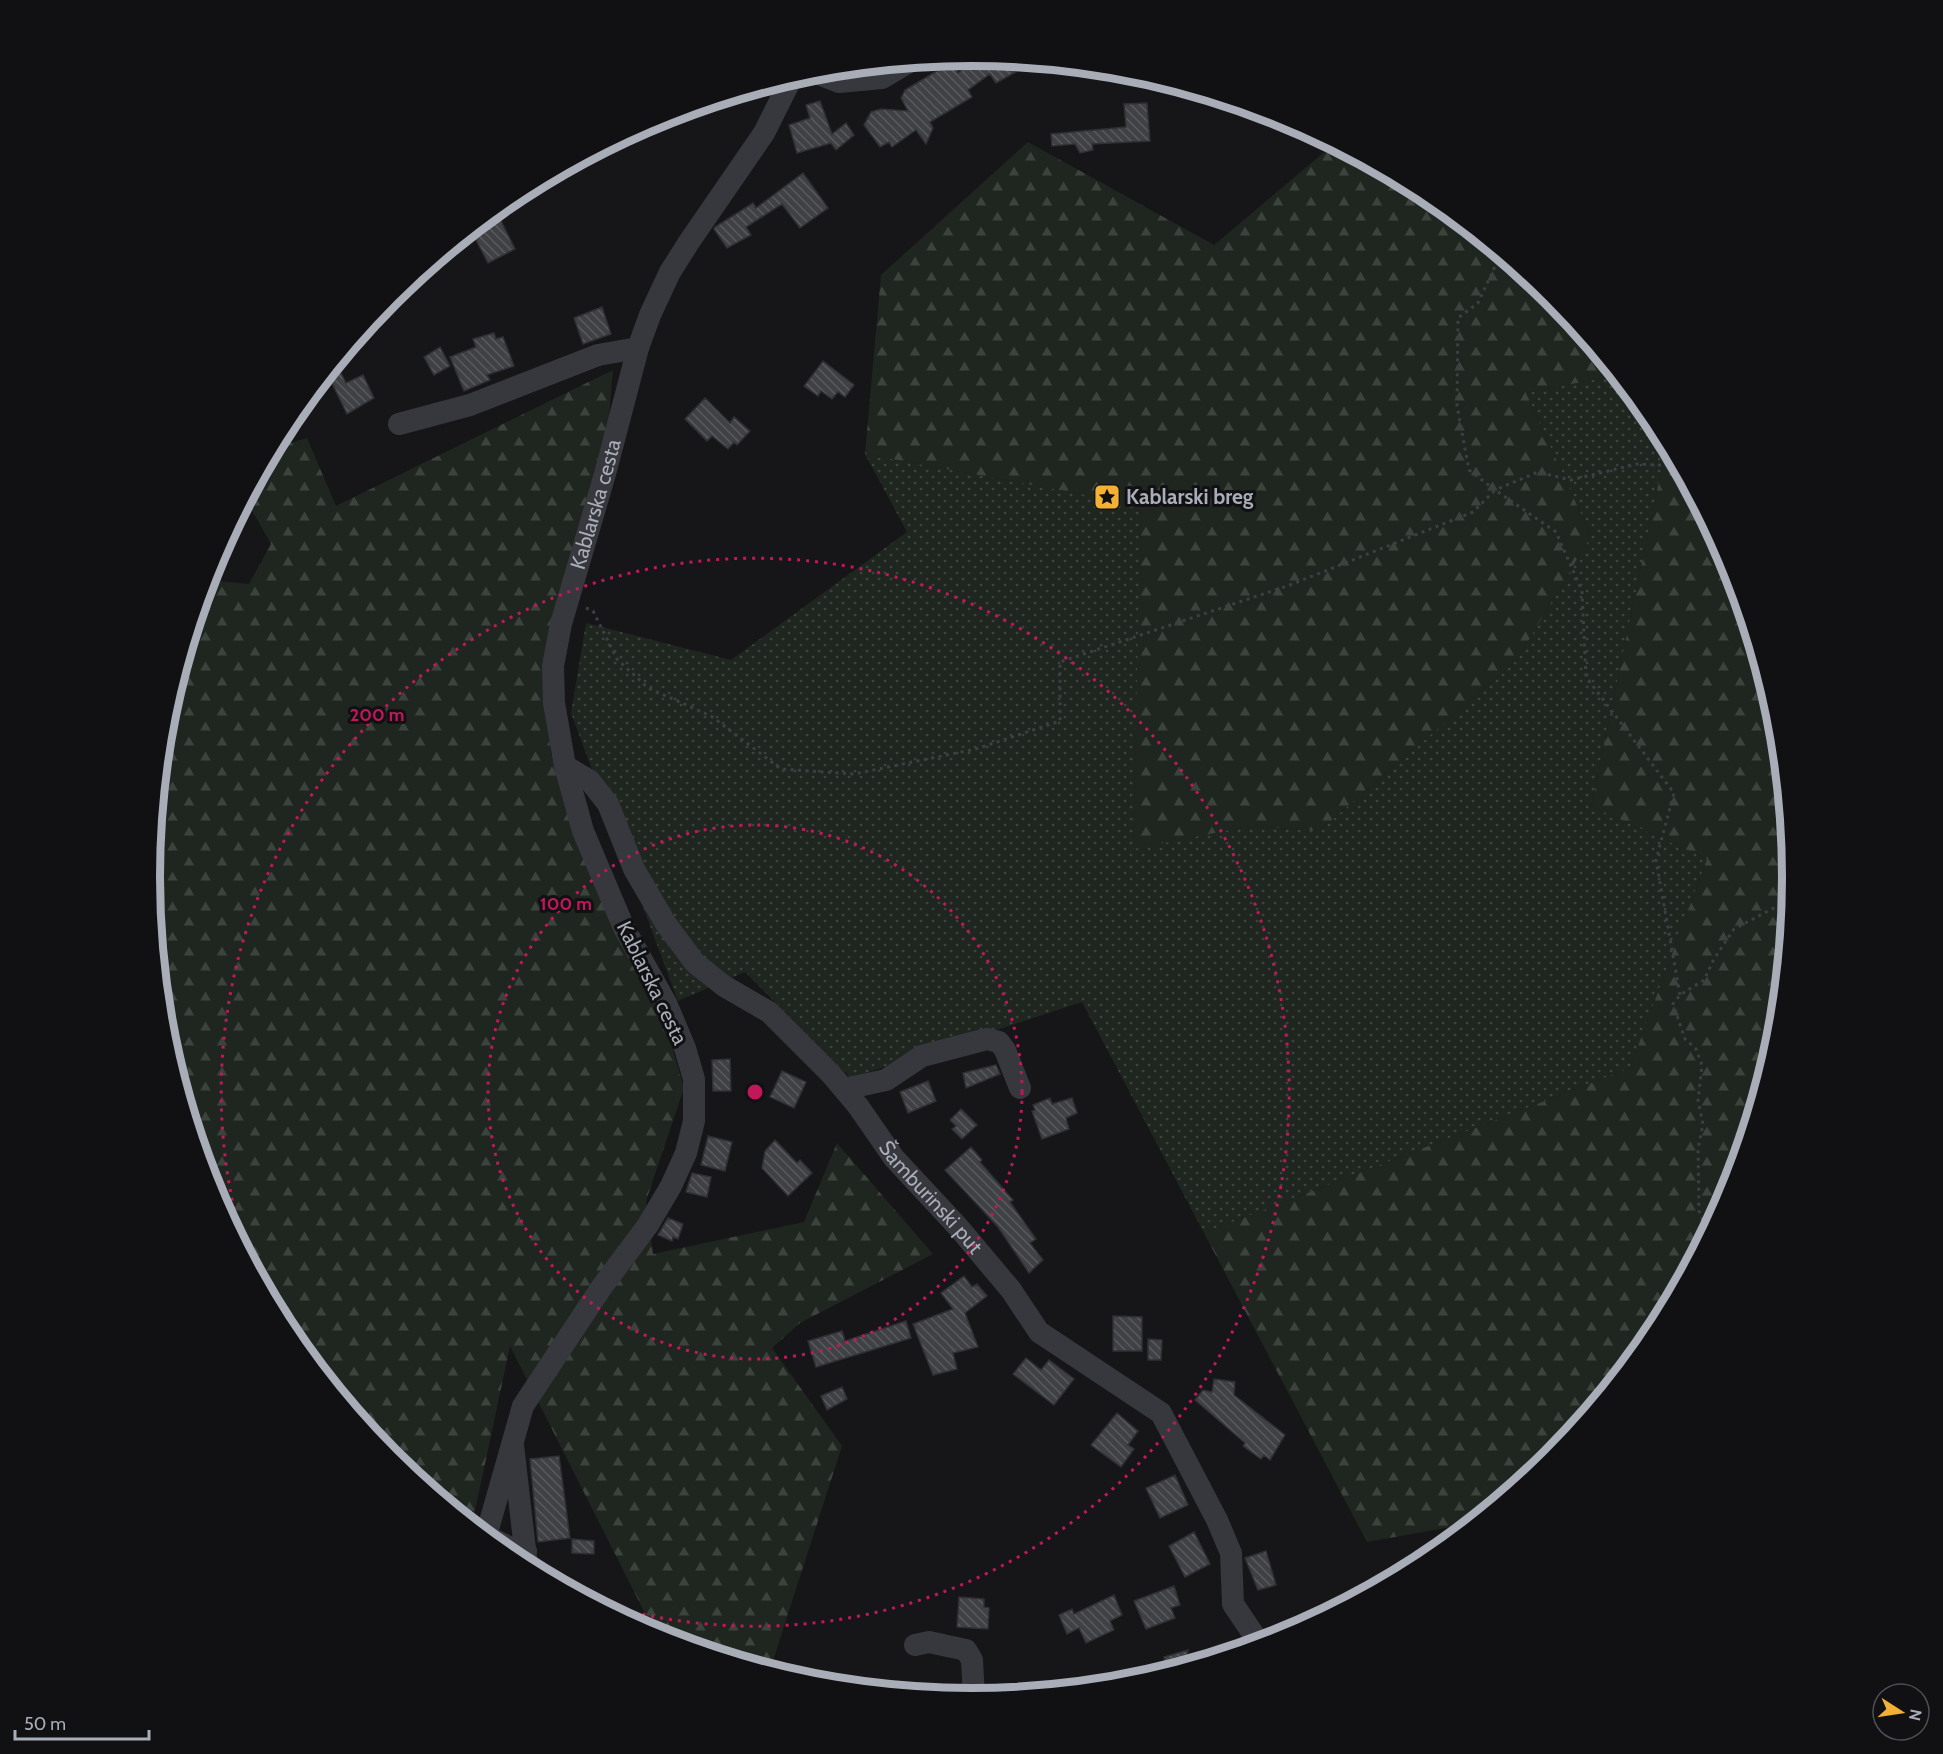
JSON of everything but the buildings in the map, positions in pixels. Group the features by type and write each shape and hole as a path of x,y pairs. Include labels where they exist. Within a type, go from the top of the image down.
{"street":[{"path":"831,79 838,82 882,78 895,70"},
{"name":"Kablarska cesta","path":"488,1528 513,1443 515,1425 523,1407 601,1288 648,1225 671,1186 686,1153 694,1121 694,1079 686,1048 666,1003 624,928 583,831 565,766 554,703 553,666 568,600 605,474 638,348 670,272 764,133 786,88"},
{"path":"399,424 470,405 598,355 638,348"},
{"name":"Šamburinski put","path":"565,766 590,781 608,804 634,869 666,924 695,963 724,986 769,1012 844,1089 894,1158 959,1228 1011,1290 1039,1332 1161,1413 1217,1520 1231,1553 1233,1604 1255,1636"},
{"path":"844,1089 886,1080 922,1056 987,1039 999,1042 1005,1050 1020,1088"},
{"name":"Kablarska cesta","path":"513,1443 518,1468 527,1554"},
{"path":"915,1645 929,1642 966,1650 972,1660 973,1688"}],"path":[{"path":"1499,261 1478,303 1458,318 1458,405 1469,470 1556,532 1582,591 1586,677 1674,793 1656,860 1680,995"},
{"path":"568,600 592,611 617,658 648,688 711,716 781,769 854,774 976,749 1060,721 1060,662 1322,572 1473,512 1495,490 1538,472 1571,480 1637,464 1670,466"},
{"path":"1704,1224 1699,1211 1698,1149 1703,1124 1698,1101 1702,1065 1696,1049 1685,1039 1672,1004 1680,995 1704,980 1714,958 1734,929 1781,904"}],"green space":[{"path":"1028,142 1214,245 1328,149 1377,175 1422,203 1506,267 1581,342 1610,376 1526,393 1591,536 1516,661 1319,831 1250,826 1133,849 1141,505 865,454 881,275"},
{"path":"613,370 606,451 542,670 551,754 661,1009 684,1088 646,1201 653,1254 804,1222 837,1143 933,1254 800,1323 772,1348 842,1446 772,1662 711,1645 649,1620 510,1346 474,1517 437,1487 362,1412 297,1328 244,1236 222,1187 188,1087 167,983 160,877 167,771 188,667 217,581 249,584 271,544 250,507 285,445 307,438 336,506"},
{"path":"1610,376 1646,426 1664,456 1591,806 1707,859 1630,1068 1204,1233 1082,1002 851,1078 745,972 678,1001 571,713 586,623 731,660 907,532 865,454 1142,505 1133,848 1250,826 1319,831 1516,661 1591,536 1526,393"},
{"path":"1664,456 1699,518 1721,567 1739,616 1755,667 1776,771 1781,824 1781,930 1776,983 1755,1087 1721,1187 1674,1283 1646,1328 1615,1371 1581,1412 1506,1487 1457,1526 1367,1542 1204,1233 1630,1068 1707,859 1591,806"}],"place":[{"name":"Kablarski breg","path":"1107,497"}]}
